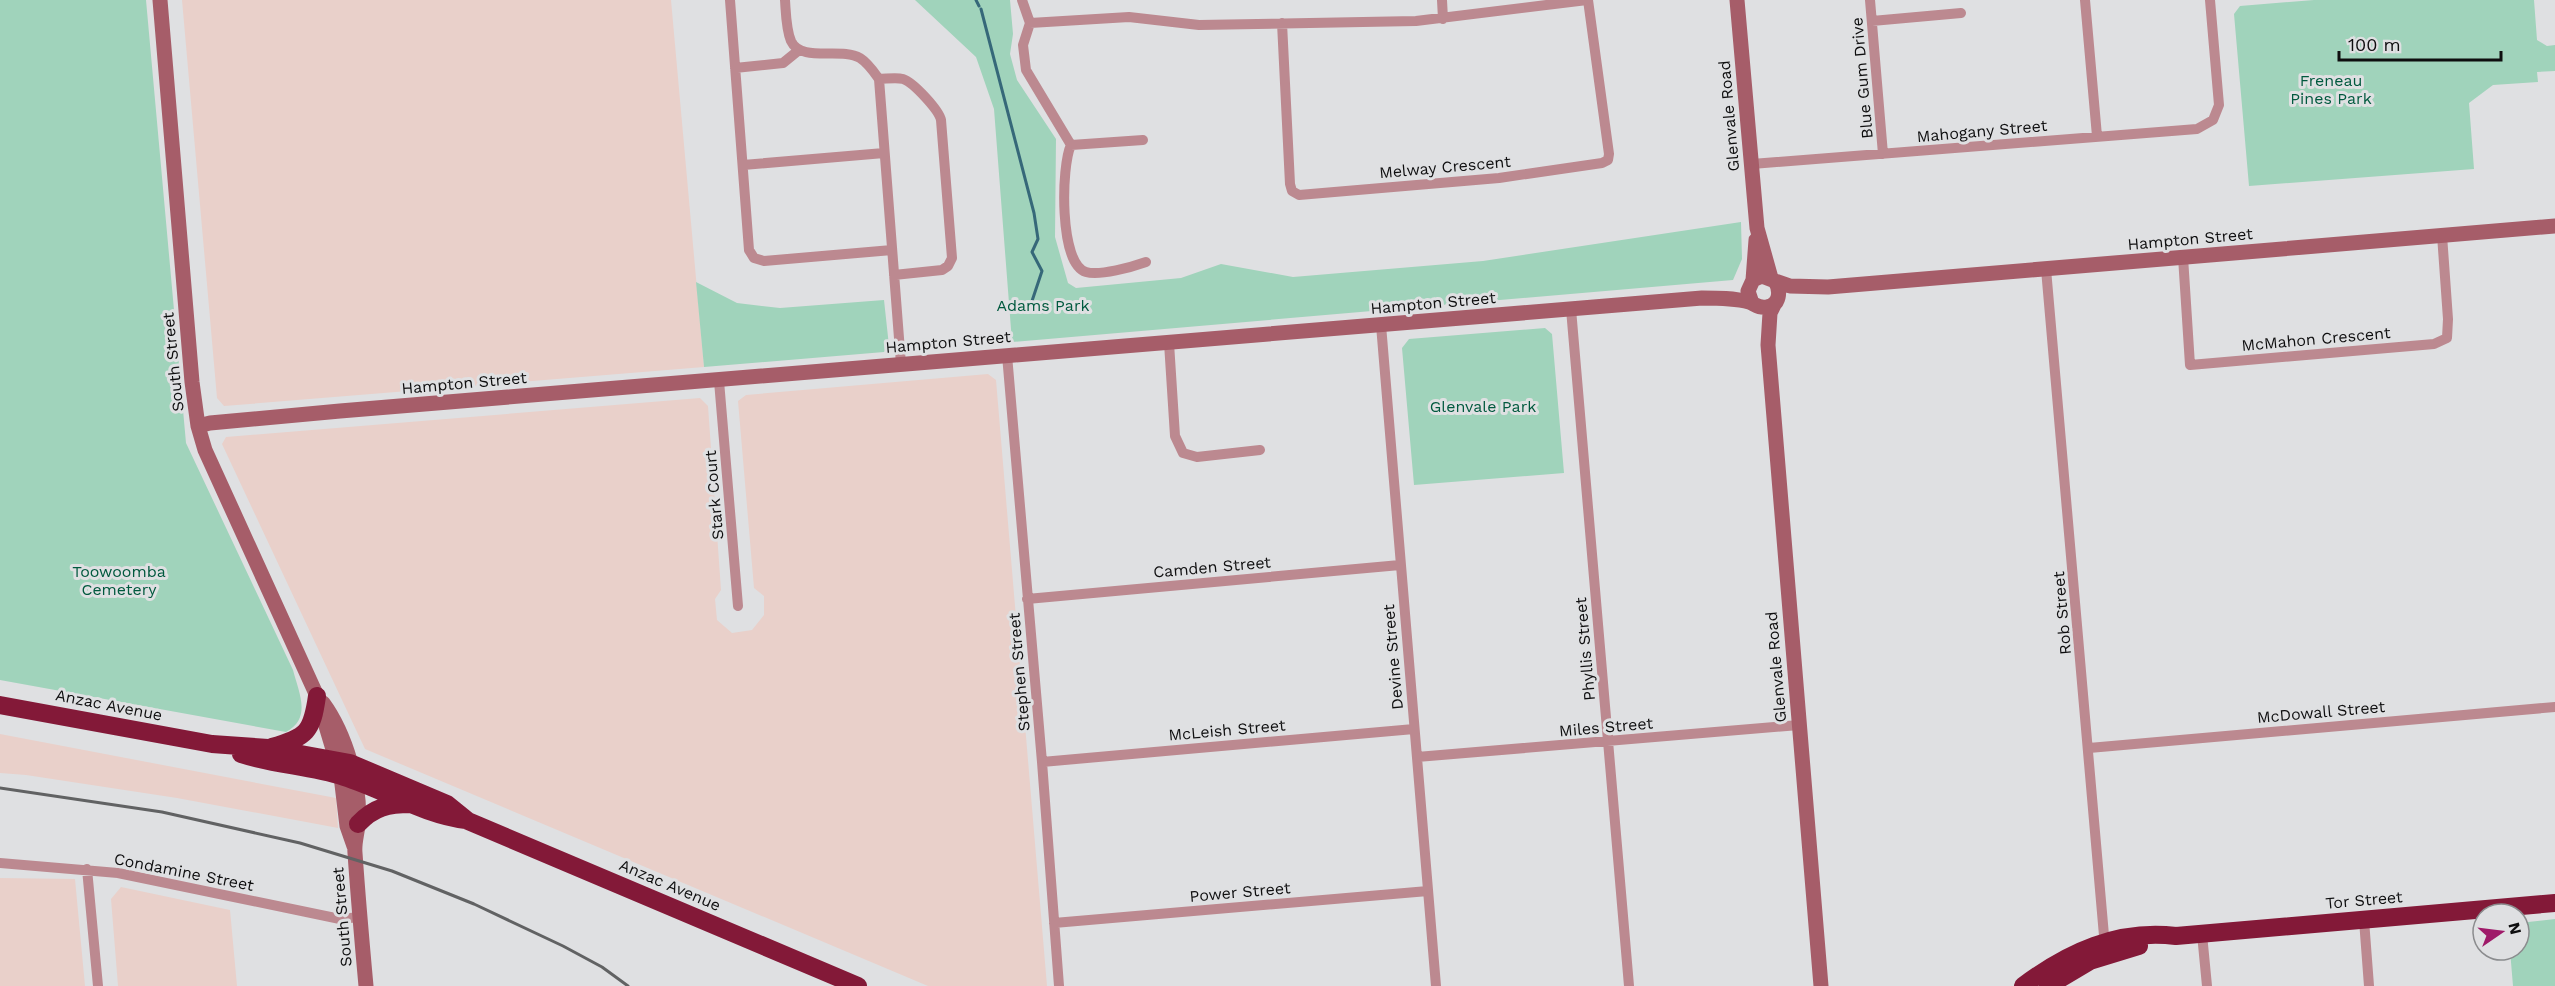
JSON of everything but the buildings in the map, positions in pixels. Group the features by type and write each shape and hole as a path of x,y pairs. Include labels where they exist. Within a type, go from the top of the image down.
{"highway":[{"path":"268,748 301,737 309,730 317,696"},
{"name":"Anzac Avenue","path":"0,705 212,744 268,748 345,770 447,804 468,821"},
{"name":"Anzac Avenue","path":"212,744 256,759 345,770 445,818 468,821 858,986"},
{"path":"358,824 377,808 394,804 412,804"},
{"name":"Tor Street","path":"2023,986 2057,962 2105,948 2176,936 2555,903"},
{"name":"Tor Street","path":"2048,986 2105,948"}],"street":[{"name":"South Street","path":"160,0 192,382 198,426 214,470 317,696 345,770 358,824 354,846"},
{"path":"730,0 749,250 754,258 764,261 892,249"},
{"path":"785,0 792,44 800,50 813,54 837,52 851,54 862,59 879,79 901,364"},
{"path":"1022,0 1030,23 1023,45 1026,70 1071,145 1065,166 1066,238 1076,266 1087,273 1125,270 1146,262"},
{"path":"1442,0 1443,19"},
{"path":"1030,23 1129,17 1199,25 1443,19 1587,0"},
{"name":"Melway Crescent","path":"1282,23 1290,184 1292,191 1299,195 1499,178 1602,163 1608,160 1587,0"},
{"name":"Glenvale Road","path":"1737,0 1757,228 1752,281"},
{"name":"Blue Gum Drive","path":"1870,0 1883,154"},
{"path":"2085,0 2097,136"},
{"name":"Mahogany Street","path":"1752,164 2197,129 2213,120 2219,105 2210,0"},
{"path":"1872,21 1961,13"},
{"path":"735,68 783,63 800,50"},
{"path":"879,79 902,78 940,113 952,258 948,266 942,270 894,275"},
{"path":"1071,145 1143,140"},
{"path":"742,165 884,153"},
{"name":"Hampton Street","path":"1773,280 1790,286 1828,287 2555,225"},
{"name":"Glenvale Road","path":"1757,228 1773,280"},
{"name":"McMahon Crescent","path":"2183,257 2190,364 2202,364 2434,344 2447,338 2448,319 2442,235"},
{"name":"Rob Street","path":"2046,269 2105,948"},
{"path":"1762,276 1773,280 1779,290 1776,301 1763,308 1754,304 1748,295 1752,281 1762,276"},
{"name":"Hampton Street","path":"1702,298 1752,281"},
{"name":"Hampton Street","path":"1776,301 1828,287"},
{"name":"Hampton Street","path":"198,426 261,418 1702,298 1754,304"},
{"name":"Glenvale Road","path":"1776,301 1770,313 1768,345 1821,986"},
{"name":"Glenvale Road","path":"1754,304 1768,345"},
{"name":"Phyllis Street","path":"1571,309 1629,986"},
{"name":"Devine Street","path":"1381,325 1436,986"},
{"path":"1169,343 1175,436 1183,453 1197,457 1260,450"},
{"name":"Stephen Street","path":"1007,355 1059,986"},
{"name":"Stark Court","path":"719,381 738,606"},
{"name":"Camden Street","path":"1027,599 1400,565"},
{"name":"McDowall Street","path":"2089,748 2555,707"},
{"name":"Miles Street","path":"1417,757 1799,725"},
{"name":"McLeish Street","path":"1042,762 1414,729"},
{"name":"South Street","path":"345,770 347,826 354,846 366,986"},
{"name":"Condamine Street","path":"0,863 118,873 340,919 360,917"},
{"path":"87,869 98,986"},
{"name":"Power Street","path":"1054,923 1428,891"},
{"path":"2364,920 2369,986"},
{"path":"2202,934 2207,986"}],"shaded area":[{"path":"182,0 671,0 704,367 224,406 217,398"},
{"path":"988,374 996,380 1047,986 928,986 365,749 222,444 226,437 700,398 708,406 721,590 715,599 717,620 732,633 752,630 764,615 764,596 754,588 738,401 746,395"},
{"path":"0,734 336,798 338,828 177,798 0,773"},
{"path":"0,878 75,879 85,986 0,986"},
{"path":"121,887 230,910 237,986 118,986 111,899"}],"green space":[{"name":"Toowoomba Cemetery","path":"0,0 146,0 186,443 293,670 302,704 299,720 286,732 0,680"},
{"name":"Adams Park","path":"915,0 1010,0 1013,34 1010,54 1017,80 1056,139 1055,237 1068,283 1076,288 1181,278 1221,264 1293,277 1483,261 1741,222 1742,259 1733,280 1012,342 994,109 976,57"},
{"name":"Freneau Pines Park","path":"2314,0 2534,0 2537,40 2547,46 2555,45 2555,71 2537,72 2538,82 2493,85 2469,103 2474,169 2249,186 2234,14 2240,6"},
{"path":"696,282 737,303 780,308 884,300 889,346 884,352 704,367"},
{"name":"Glenvale Park","path":"1545,328 1552,334 1564,473 1414,485 1402,348 1409,339"},
{"path":"2555,919 2555,986 2513,986 2511,962 2531,962 2531,922"}],"waterway":[{"path":"976,0 979,6"},
{"path":"981,9 1034,213 1038,239 1032,252 1042,271 1032,301"}],"railway":[{"path":"0,788 162,812 300,843 392,871 474,904 563,946 602,967 628,986"}]}
